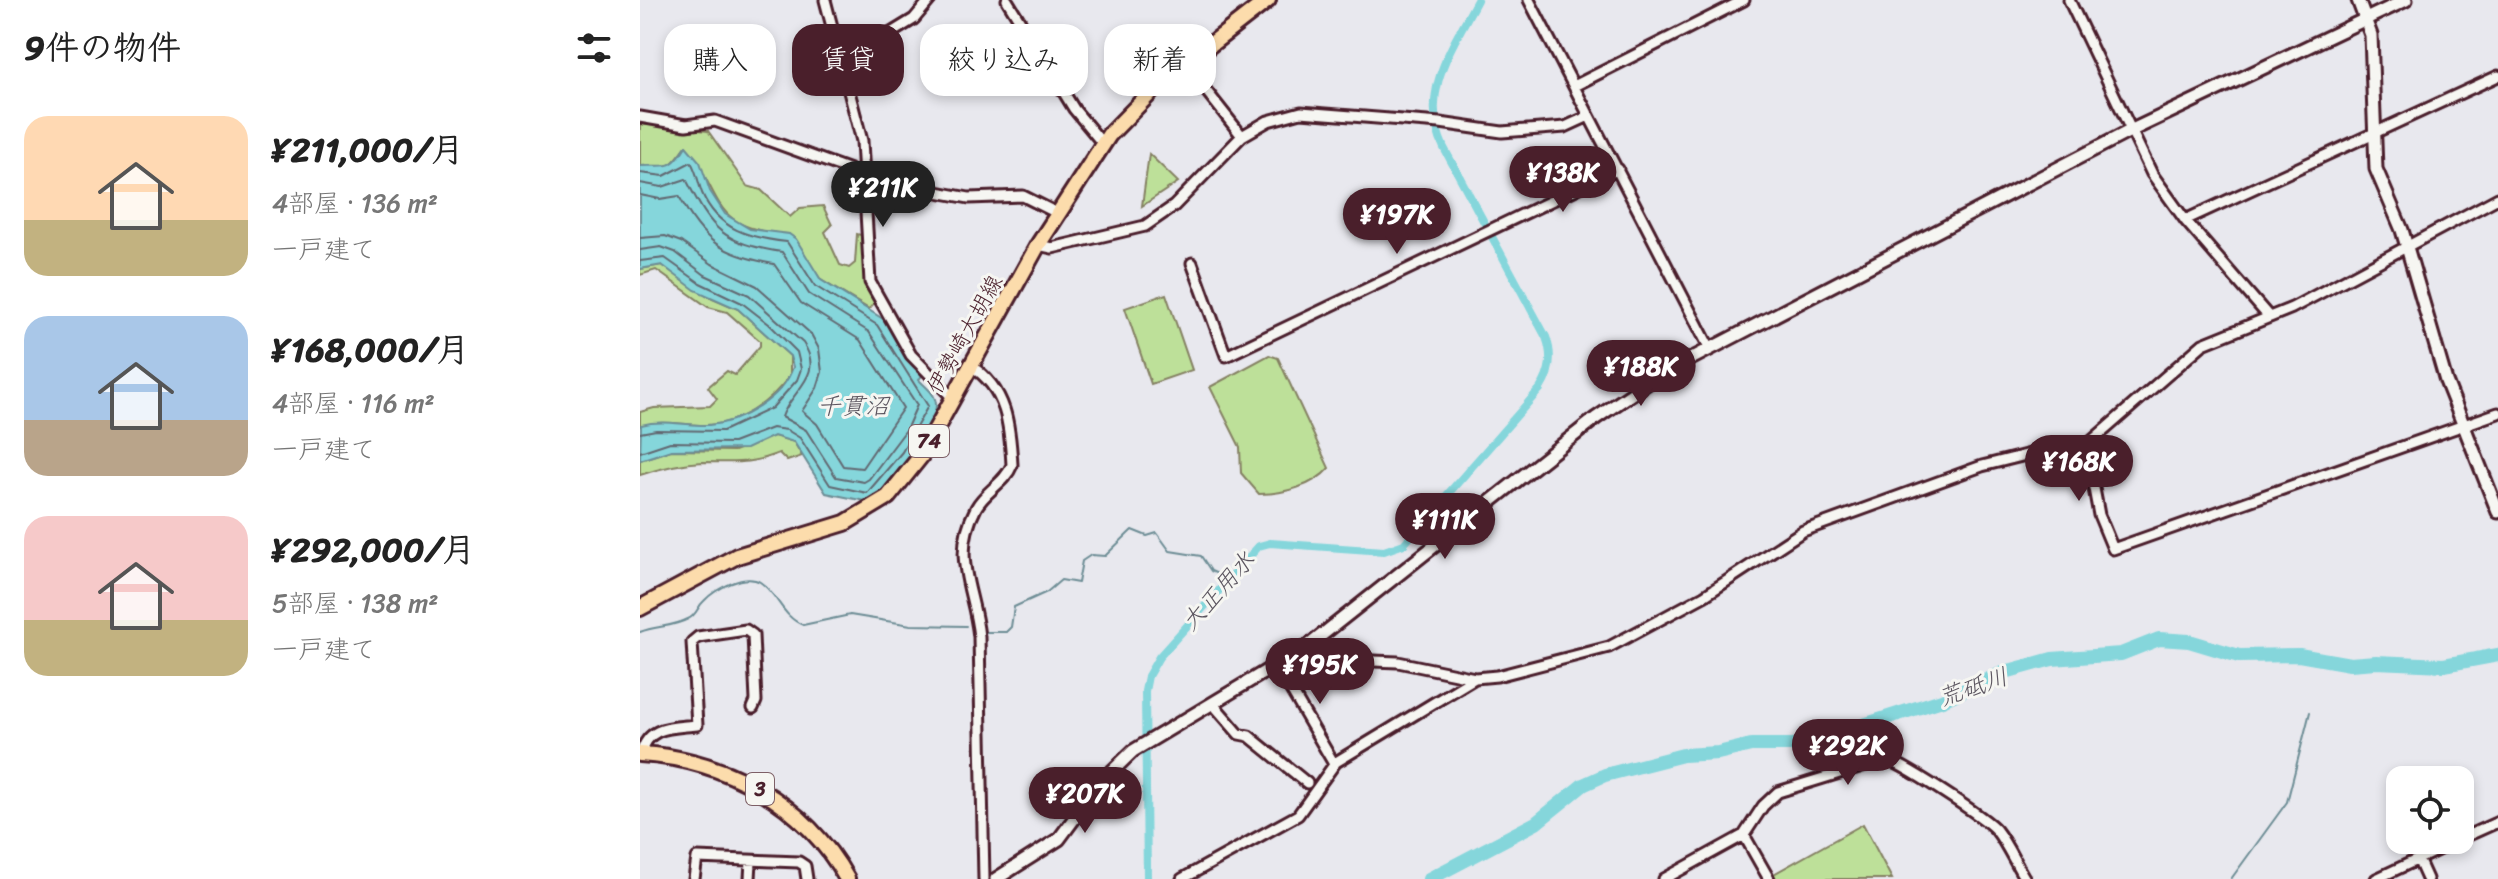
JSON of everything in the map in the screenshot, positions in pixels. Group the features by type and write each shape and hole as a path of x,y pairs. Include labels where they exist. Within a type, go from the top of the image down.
{"main road":[{"name":"伊勢崎大胡線","path":"1216,39 1261,2"},
{"name":"伊勢崎大胡線","path":"640,608 737,556 845,523 877,506 907,475 1057,213 1103,144 1147,96"},
{"name":"3","path":"640,754 695,762 761,790 810,829 847,879"}],"street":[{"path":"825,0 831,24"},
{"path":"904,25 914,19 930,0"},
{"path":"1007,0 1074,109 1103,144"},
{"path":"1529,0 1710,349"},
{"path":"1574,86 1744,0"},
{"path":"2069,0 2152,174 2185,220 2269,317"},
{"path":"2358,0 2371,35 2376,169 2405,245 2463,425 2498,512"},
{"path":"996,879 1059,839 1111,771 1140,746 1308,646 1604,412 1658,376 2130,131 2406,0"},
{"path":"2185,220 2498,76"},
{"path":"850,96 862,141 868,268 873,289 911,355 953,398"},
{"path":"1210,96 1242,136"},
{"path":"1038,245 1052,248 1145,226 1174,206 1242,136 1268,121 1301,112 1440,123 1502,132 1565,127 1589,116"},
{"path":"640,117 686,125 715,121 893,184 957,196 1027,196 1057,213"},
{"path":"1192,263 1226,356 1618,169"},
{"path":"1308,646 1325,659 1398,662 1475,678 1497,676 1609,647 1630,639 1704,596 1809,529 1982,466 2030,454 2058,454 2086,446 2203,344 2269,317 2498,198"},
{"path":"971,366 990,382 1003,402 1012,465 977,507 964,550 964,572 976,603 979,637 984,879"},
{"path":"2086,446 2099,515 2113,549 2498,413"},
{"path":"640,754 645,743 659,729 697,725 692,642 698,637 746,630 753,635 756,701 753,708"},
{"path":"1277,666 1334,764"},
{"path":"1182,879 1298,815 1334,764 1475,678"},
{"path":"1213,704 1239,734 1249,736 1307,783"},
{"path":"1664,879 1744,835 1763,806 1778,792 1885,759 1893,760 1995,829 2025,879"},
{"path":"2474,833 2498,822"},
{"path":"1744,835 1769,879"},
{"path":"2376,879 2429,854"},
{"path":"694,879 697,858 802,863 807,879"},
{"path":"2418,859 2427,879"},
{"path":"750,879 751,861"}],"green space":[{"path":"640,124 708,131 747,186 761,190 790,217 800,208 823,206 832,225 825,232 840,265 849,268 855,263 857,234 861,235 866,278 875,302 869,309 821,280 789,234 745,226 732,218 722,208 686,146 666,166 640,166"},
{"path":"1149,154 1178,182 1142,206"},
{"path":"662,265 708,296 738,309 790,356 790,375 752,411 715,425 663,423 640,426 640,412 654,408 710,406 717,399 708,387 727,371 735,375 760,346 760,341 727,312 708,307 656,270 640,275 640,269"},
{"path":"1166,294 1192,370 1151,384 1125,308"},
{"path":"1269,355 1278,358 1329,468 1315,480 1297,488 1259,494 1241,473 1240,447 1210,387"},
{"path":"774,436 794,442 802,456 787,461 779,453 750,461 687,463 640,475 640,460 671,450 734,451"},
{"path":"1863,824 1892,879 1774,879 1772,875"}],"water":[{"name":"千貫沼","path":"686,146 700,162 710,191 725,214 750,229 789,234 796,239 821,280 883,319 922,375 919,380 934,397 934,415 920,443 870,502 826,493 794,442 774,436 746,449 671,450 640,460 641,425 709,425 734,419 770,398 780,389 793,367 790,356 738,309 695,290 662,265 640,269 640,166 671,164"}],"waterway":[{"name":"大正用水","path":"1147,879 1145,691 1148,676 1159,657 1259,546 1270,543 1384,551 1404,544 1540,389 1547,376 1550,351 1546,337 1444,148 1437,128 1436,90 1441,71 1477,0"},
{"path":"984,632 1006,632 1011,627 1014,607 1047,592 1061,580 1078,583 1082,561 1091,555 1105,556 1132,530 1147,536 1157,533 1170,551 1201,556 1211,571 1229,579"},
{"path":"640,632 688,619 715,592 746,579 760,582 790,617 803,625 850,615 911,625 966,626"},
{"name":"荒砥川","path":"1429,879 1536,823 1583,785 1605,775 1683,755 1718,753 1751,745 1793,745 1826,737 1942,700 2005,672 2052,659 2121,654 2159,639 2189,641 2239,656 2299,655 2350,664 2444,665 2498,655"},
{"path":"2231,879 2287,802 2310,712"}]}
